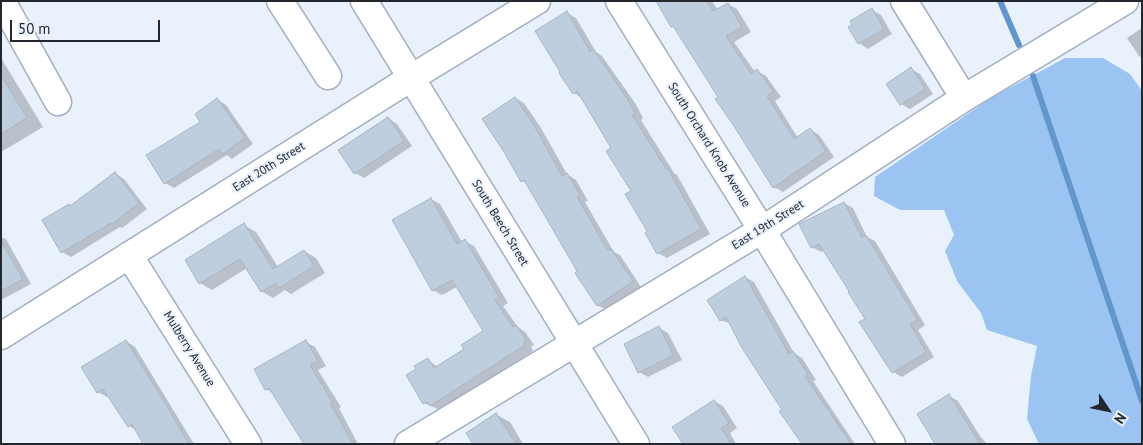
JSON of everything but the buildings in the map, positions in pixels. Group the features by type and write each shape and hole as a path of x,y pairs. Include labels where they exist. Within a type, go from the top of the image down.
{"street":[{"path":"2,1 58,102"},
{"path":"280,1 328,76"},
{"name":"South Beech Street","path":"364,1 636,444"},
{"name":"East 20th Street","path":"1,336 537,1"},
{"name":"South Orchard Knob Avenue","path":"619,1 762,230 892,444"},
{"path":"904,1 964,98"},
{"name":"East 19th Street","path":"408,444 762,230 964,98 1125,1"},
{"name":"Mulberry Avenue","path":"129,255 248,444"}],"shaded area":[{"path":"1065,58 1103,58 1130,74 1142,91 1142,444 1039,444 1027,419 1031,376 1037,346 987,330 981,313 957,281 945,251 954,235 944,210 900,210 874,196 875,177 991,98"}],"waterway":[{"path":"1000,1 1019,45"},
{"path":"1033,76 1142,401"}]}
